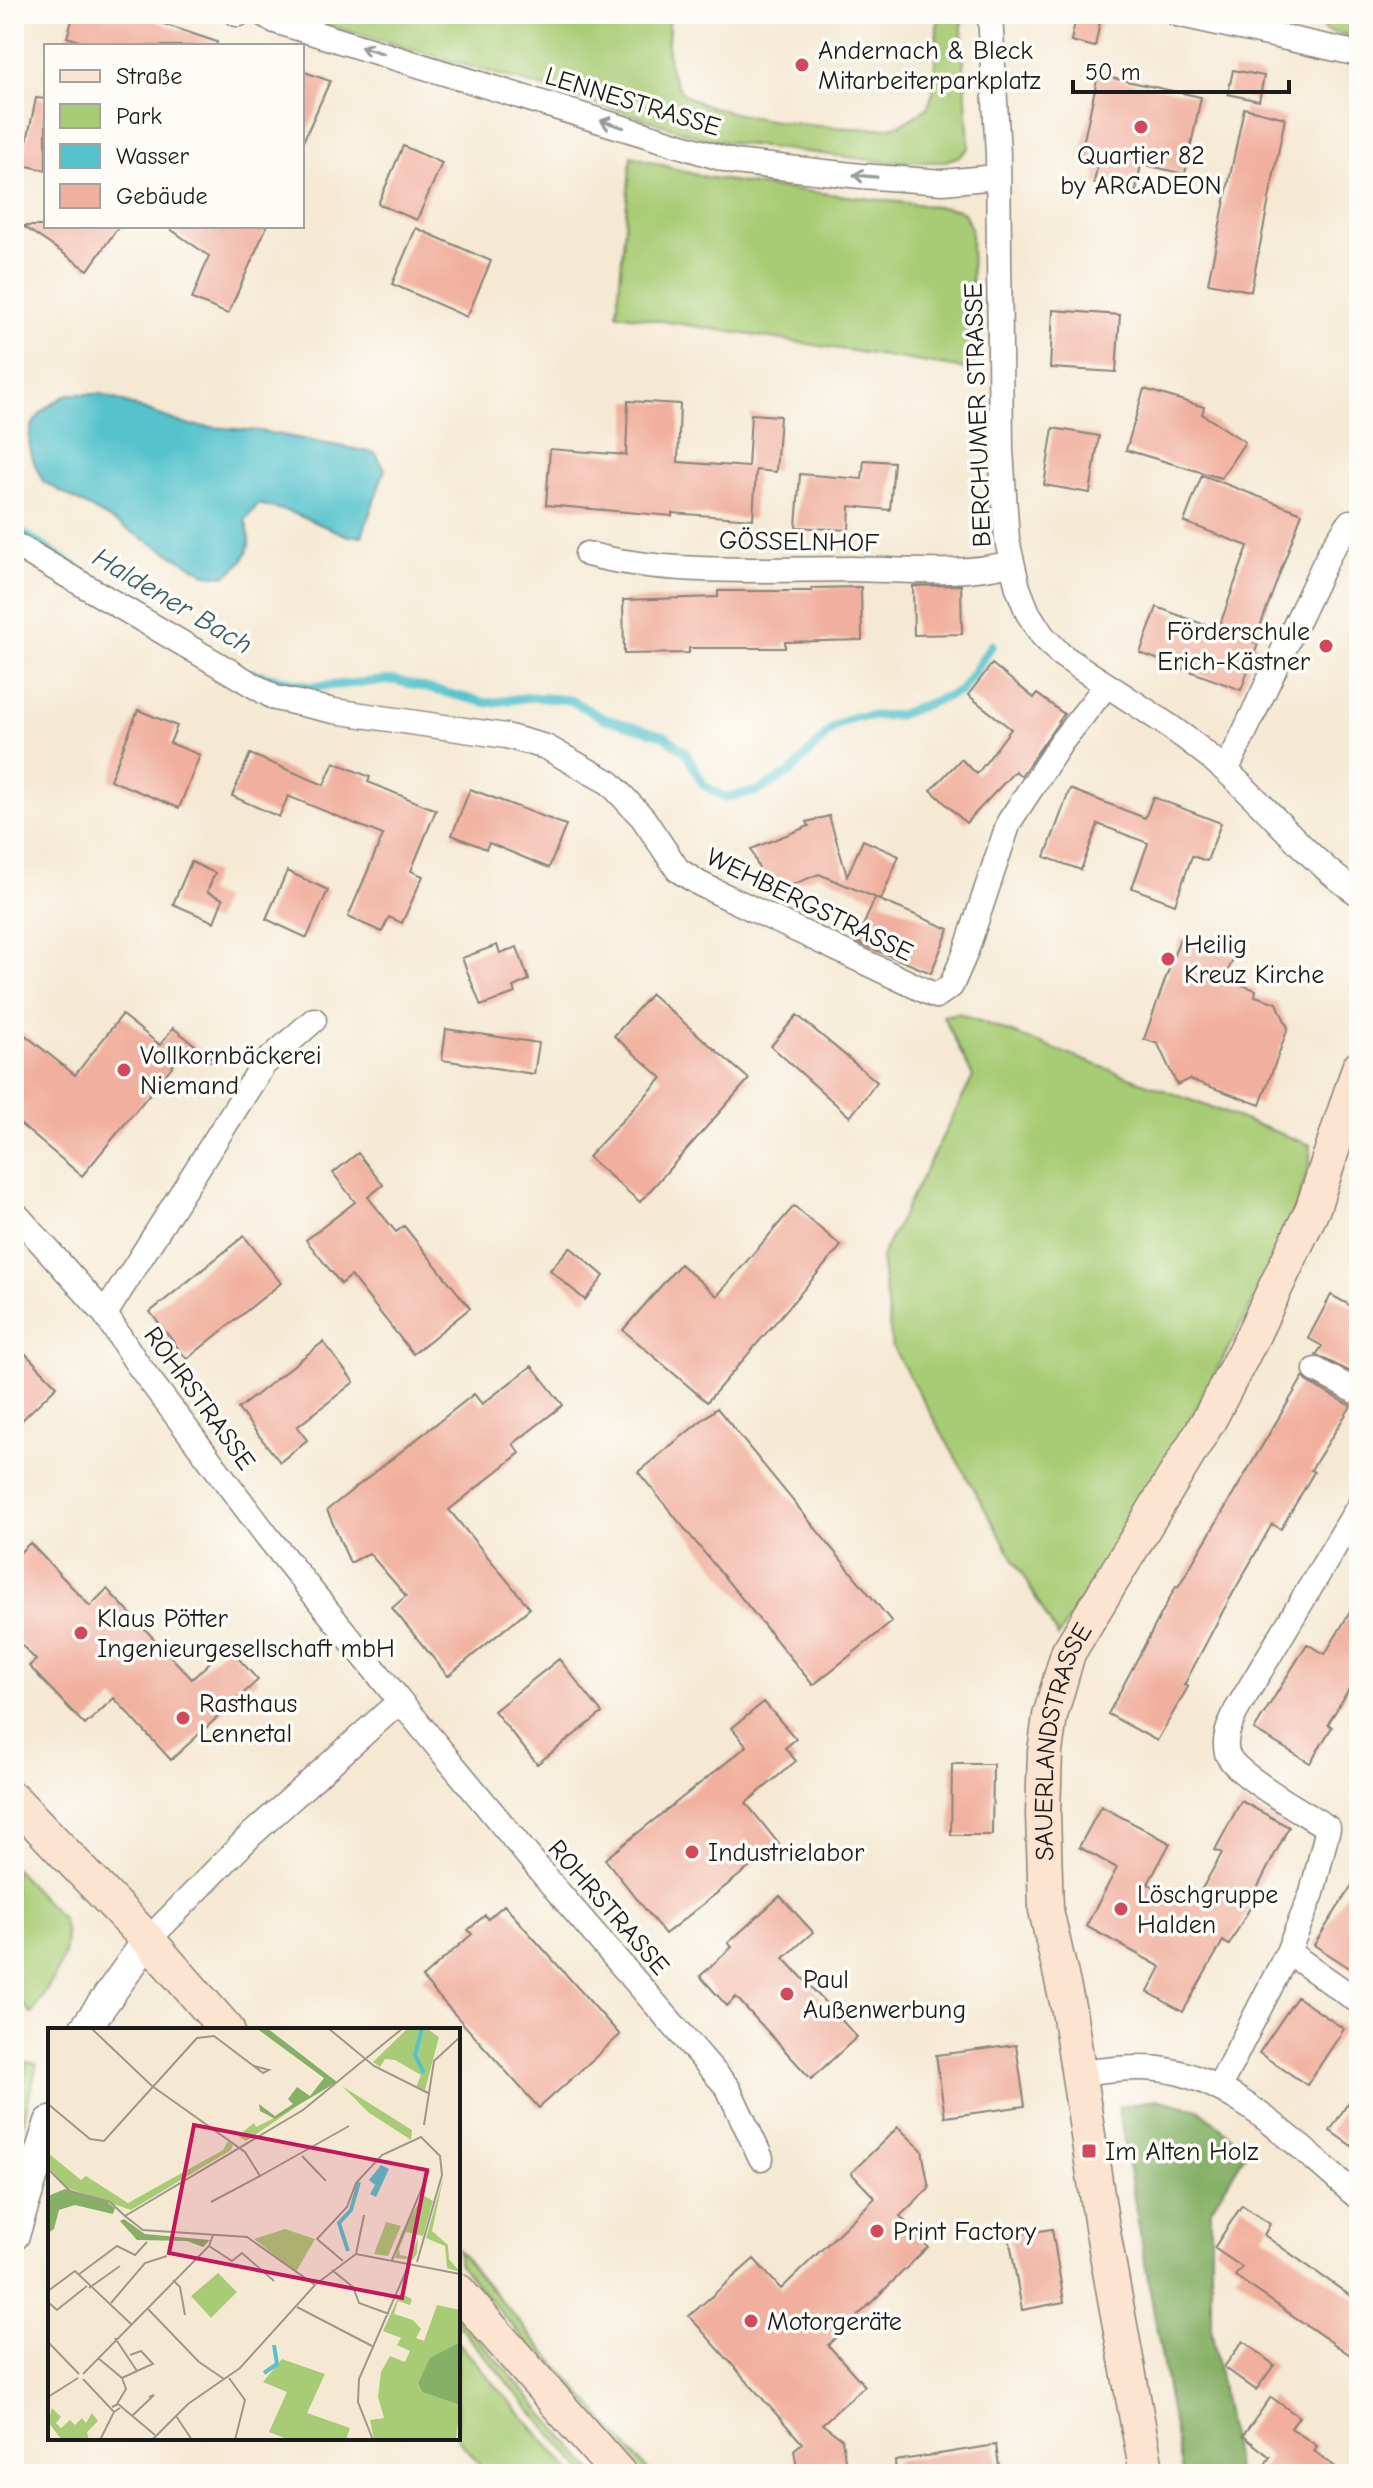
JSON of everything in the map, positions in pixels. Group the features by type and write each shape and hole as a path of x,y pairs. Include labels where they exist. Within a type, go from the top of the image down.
{"main road":[{"name":"SAUERLANDSTRASSE","path":"1147,2474 1102,2227 1069,2011 1049,1929 1044,1873 1045,1752 1050,1716 1068,1653 1210,1418 1252,1337 1313,1208 1359,1068"},
{"path":"14,1800 148,1940 225,2028"},
{"path":"460,2293 619,2474"}],"street":[{"name":"LENNESTRASSE","path":"263,14 275,21 734,162 943,182 997,177"},
{"name":"BERCHUMER STRASSE","path":"990,14 995,62 1001,450 1005,519 1011,563 1028,613 1042,635 1060,654 1156,717 1226,771 1309,854 1359,894"},
{"path":"1177,14 1359,54"},
{"path":"1226,771 1330,552 1354,522"},
{"name":"WEHBERGSTRASSE","path":"14,544 275,698 334,711 506,736 546,747 610,783 643,818 678,870 700,884 936,996 951,986 965,954 1009,822 1062,741 1106,686"},
{"name":"GÖSSELNHOF","path":"587,554 647,566 746,569 959,570 1011,563"},
{"path":"105,1314 263,1065 314,1020"},
{"name":"ROHRSTRASSE","path":"14,1212 105,1314 136,1362 267,1536 400,1701 728,2088 761,2158"},
{"path":"1316,1370 1359,1393"},
{"path":"1219,2087 1288,1952 1312,1893 1328,1828 1246,1776 1227,1756 1225,1736 1236,1711 1359,1506"},
{"path":"85,2028 148,1940 244,1842 400,1701"},
{"path":"1288,1952 1359,2002"},
{"path":"1079,2073 1124,2068 1160,2069 1219,2087 1273,2125 1359,2198"},
{"path":"14,2235 48,2128"}],"green space":[{"path":"289,14 670,14 668,54 671,73 681,91 695,101 747,116 844,128 871,128 899,124 927,108 933,93 938,14 961,14 969,148 960,156 942,162 887,162 710,140 573,96"},
{"path":"1319,14 1359,14 1359,38 1327,31 1319,23"},
{"path":"631,156 700,176 957,209 964,213 971,228 973,370 617,314"},
{"path":"958,1013 1311,1145 1309,1168 1286,1240 1184,1432 1058,1637 892,1346 881,1257 973,1077 943,1016"},
{"path":"14,1868 62,1919 65,1932 63,1957 32,2014 14,1995"},
{"path":"27,2062 37,2064 17,2148 14,2147 14,2116"},
{"path":"1156,2099 1200,2110 1248,2150 1211,2209 1211,2328 1237,2474 1182,2474 1118,2107"},
{"path":"460,2252 651,2474 640,2474 460,2265"},
{"path":"460,2317 596,2474 586,2474 460,2327"},
{"path":"460,2344 573,2474 488,2474 459,2440"}],"water":[{"path":"69,394 101,394 187,425 260,431 375,453 385,469 362,536 348,536 290,512 258,504 245,521 249,545 244,559 225,576 206,574 44,482 31,454 31,430 43,411"}],"building":[{"path":"74,14 134,14 217,42 88,44 67,37"},
{"path":"1076,17 1100,22 1095,47 1071,41"},
{"path":"1233,70 1264,76 1259,101 1228,94"},
{"path":"304,72 330,81 304,140"},
{"name":"Quartier 82 by ARCADEON","path":"1098,75 1201,97 1185,174 1141,164 1136,192 1094,183 1098,162 1080,158"},
{"path":"36,98 44,99 44,170 22,165"},
{"path":"1244,108 1285,118 1251,291 1208,283"},
{"path":"403,146 442,163 417,220 378,204"},
{"path":"23,226 118,228 88,270"},
{"path":"169,228 266,228 228,314 192,299 209,256"},
{"path":"416,228 491,261 467,317 392,284"},
{"path":"1053,310 1120,315 1116,372 1050,368"},
{"path":"1144,389 1204,407 1202,414 1245,442 1221,478 1126,450"},
{"path":"628,401 680,404 678,462 748,467 751,414 780,416 776,472 756,470 753,519 672,513 672,516 546,505 550,449 626,455"},
{"path":"1053,428 1099,436 1090,493 1044,485"},
{"path":"864,460 894,462 890,510 850,506 849,530 796,527 800,474 862,479"},
{"path":"1202,475 1302,513 1254,643 1258,644 1241,690 1140,653 1157,607 1218,630 1248,546 1184,522"},
{"path":"961,585 962,634 914,635 913,586"},
{"path":"861,587 862,640 785,642 785,648 689,648 689,653 624,654 623,600 718,597 718,591 812,591 812,588"},
{"path":"992,664 1034,698 1037,694 1064,714 1021,776 1015,771 966,823 931,790 961,759 977,774 1011,729 968,695"},
{"path":"138,710 177,726 170,743 200,755 179,808 110,780"},
{"path":"250,754 324,785 334,762 370,777 368,782 436,810 411,871 423,876 402,923 389,917 382,932 348,917 383,835 288,796 279,817 232,796"},
{"path":"470,789 566,825 549,868 489,843 486,849 452,835"},
{"path":"1070,789 1145,818 1153,797 1221,823 1207,861 1192,856 1175,904 1132,888 1148,843 1098,824 1081,870 1045,857"},
{"path":"829,816 847,876 863,840 899,856 881,900 819,874 769,894 751,849 809,826 807,822"},
{"path":"191,862 215,873 207,892 223,899 214,922 173,904"},
{"path":"287,871 328,890 307,938 266,919"},
{"path":"875,898 949,929 931,973 856,942"},
{"path":"1180,938 1234,956 1225,979 1256,990 1255,996 1277,1003 1288,1028 1260,1105 1189,1079 1177,1085 1158,1044 1144,1039"},
{"path":"497,945 500,953 517,947 529,980 513,987 515,993 481,1006 462,958"},
{"path":"651,994 749,1079 640,1202 588,1157 662,1078 614,1036"},
{"path":"122,1015 160,1045 173,1028 217,1062 179,1058 82,1176 14,1119 14,1026 75,1075"},
{"path":"797,1015 877,1082 850,1117 771,1046"},
{"path":"446,1029 539,1043 534,1074 442,1060"},
{"path":"358,1153 383,1185 368,1197 396,1232 404,1226 470,1308 413,1354 351,1276 341,1284 306,1240 355,1202 333,1173"},
{"path":"794,1206 841,1246 707,1402 623,1330 680,1264 717,1296"},
{"path":"244,1236 281,1283 187,1359 150,1312"},
{"path":"570,1247 604,1276 585,1300 550,1270"},
{"path":"1331,1295 1359,1310 1359,1376 1316,1355 1322,1346 1308,1338"},
{"path":"14,1342 57,1386 14,1428"},
{"path":"323,1342 354,1382 297,1427 307,1440 280,1462 238,1409"},
{"path":"532,1366 563,1405 513,1444 520,1453 449,1510 530,1608 448,1676 392,1608 406,1596 369,1553 350,1563 327,1510 474,1394 482,1404"},
{"path":"1303,1377 1351,1406 1311,1470 1314,1472 1281,1529 1272,1524 1223,1611 1184,1685 1188,1687 1157,1741 1108,1714 1176,1586"},
{"path":"717,1408 892,1622 813,1685 638,1472"},
{"path":"30,1543 90,1606 107,1589 192,1679 227,1646 258,1680 171,1760 114,1698 85,1725 29,1666 36,1660 14,1637 14,1558"},
{"path":"1359,1597 1359,1672 1328,1724 1332,1727 1310,1763 1254,1730 1307,1644 1325,1654"},
{"path":"559,1659 602,1713 537,1764 494,1711"},
{"name":"Industrielabor","path":"764,1702 796,1739 785,1748 796,1761 746,1803 779,1844 665,1934 605,1859 747,1746 732,1728"},
{"path":"952,1764 993,1764 992,1835 951,1835"},
{"path":"1241,1801 1289,1827 1229,1945 1223,1941 1183,2012 1148,1992 1161,1967 1086,1926 1117,1868 1079,1847 1101,1806 1170,1843 1148,1884 1194,1903 1222,1853 1215,1850"},
{"path":"1359,1874 1359,1974 1314,1945"},
{"name":"Paul Außenwerbung","path":"780,1896 813,1932 784,1958 857,2037 811,2079 736,1997 727,2006 700,1976 732,1947 728,1943"},
{"path":"504,1905 620,2035 539,2108 422,1978 472,1934 468,1930 485,1915 488,1919"},
{"path":"1297,1997 1344,2029 1307,2085 1259,2053"},
{"path":"1016,2045 1025,2106 945,2117 936,2055"},
{"path":"1359,2086 1359,2151 1330,2131"},
{"path":"898,2127 922,2150 929,2188 900,2216 928,2247 828,2345 865,2386 822,2424 842,2439 847,2474 798,2474 794,2450 802,2443 689,2316 754,2259 781,2289 875,2198 851,2173"},
{"path":"1242,2205 1270,2224 1264,2235 1359,2302 1359,2361 1235,2276 1242,2267 1214,2248"},
{"path":"1052,2229 1064,2302 1022,2310 1009,2236"},
{"path":"1243,2341 1274,2365 1256,2390 1224,2367"},
{"path":"1271,2397 1299,2417 1291,2428 1317,2446 1314,2451 1345,2474 1258,2474 1270,2457 1243,2436"},
{"path":"996,2445 1000,2474 896,2474 895,2461"}],"waterway":[{"name":"Haldener Bach","path":"14,528 75,567"},
{"name":"Haldener Bach","path":"251,673 311,687 394,680 487,703 531,697 570,700 603,718 665,736 686,753 704,785 724,797 759,791 791,772 834,727 854,717 898,715 961,691 992,645"}],"place":[{"name":"Andernach & Bleck Mitarbeiterparkplatz","path":"802,65"},
{"name":"Quartier 82 by ARCADEON","path":"1141,127"},
{"name":"Förderschule Erich-Kästner","path":"1326,646"},
{"name":"Heilig Kreuz Kirche","path":"1168,959"},
{"name":"Vollkornbäckerei Niemand","path":"124,1070"},
{"name":"Klaus Pötter Ingenieurgesellschaft mbH","path":"81,1633"},
{"name":"Rasthaus Lennetal","path":"183,1718"},
{"name":"Industrielabor","path":"692,1852"},
{"name":"Löschgruppe Halden","path":"1121,1909"},
{"name":"Paul Außenwerbung","path":"787,1994"},
{"name":"Im Alten Holz","path":"1089,2151"},
{"name":"Print Factory","path":"877,2231"},
{"name":"Motorgeräte","path":"751,2321"}]}
